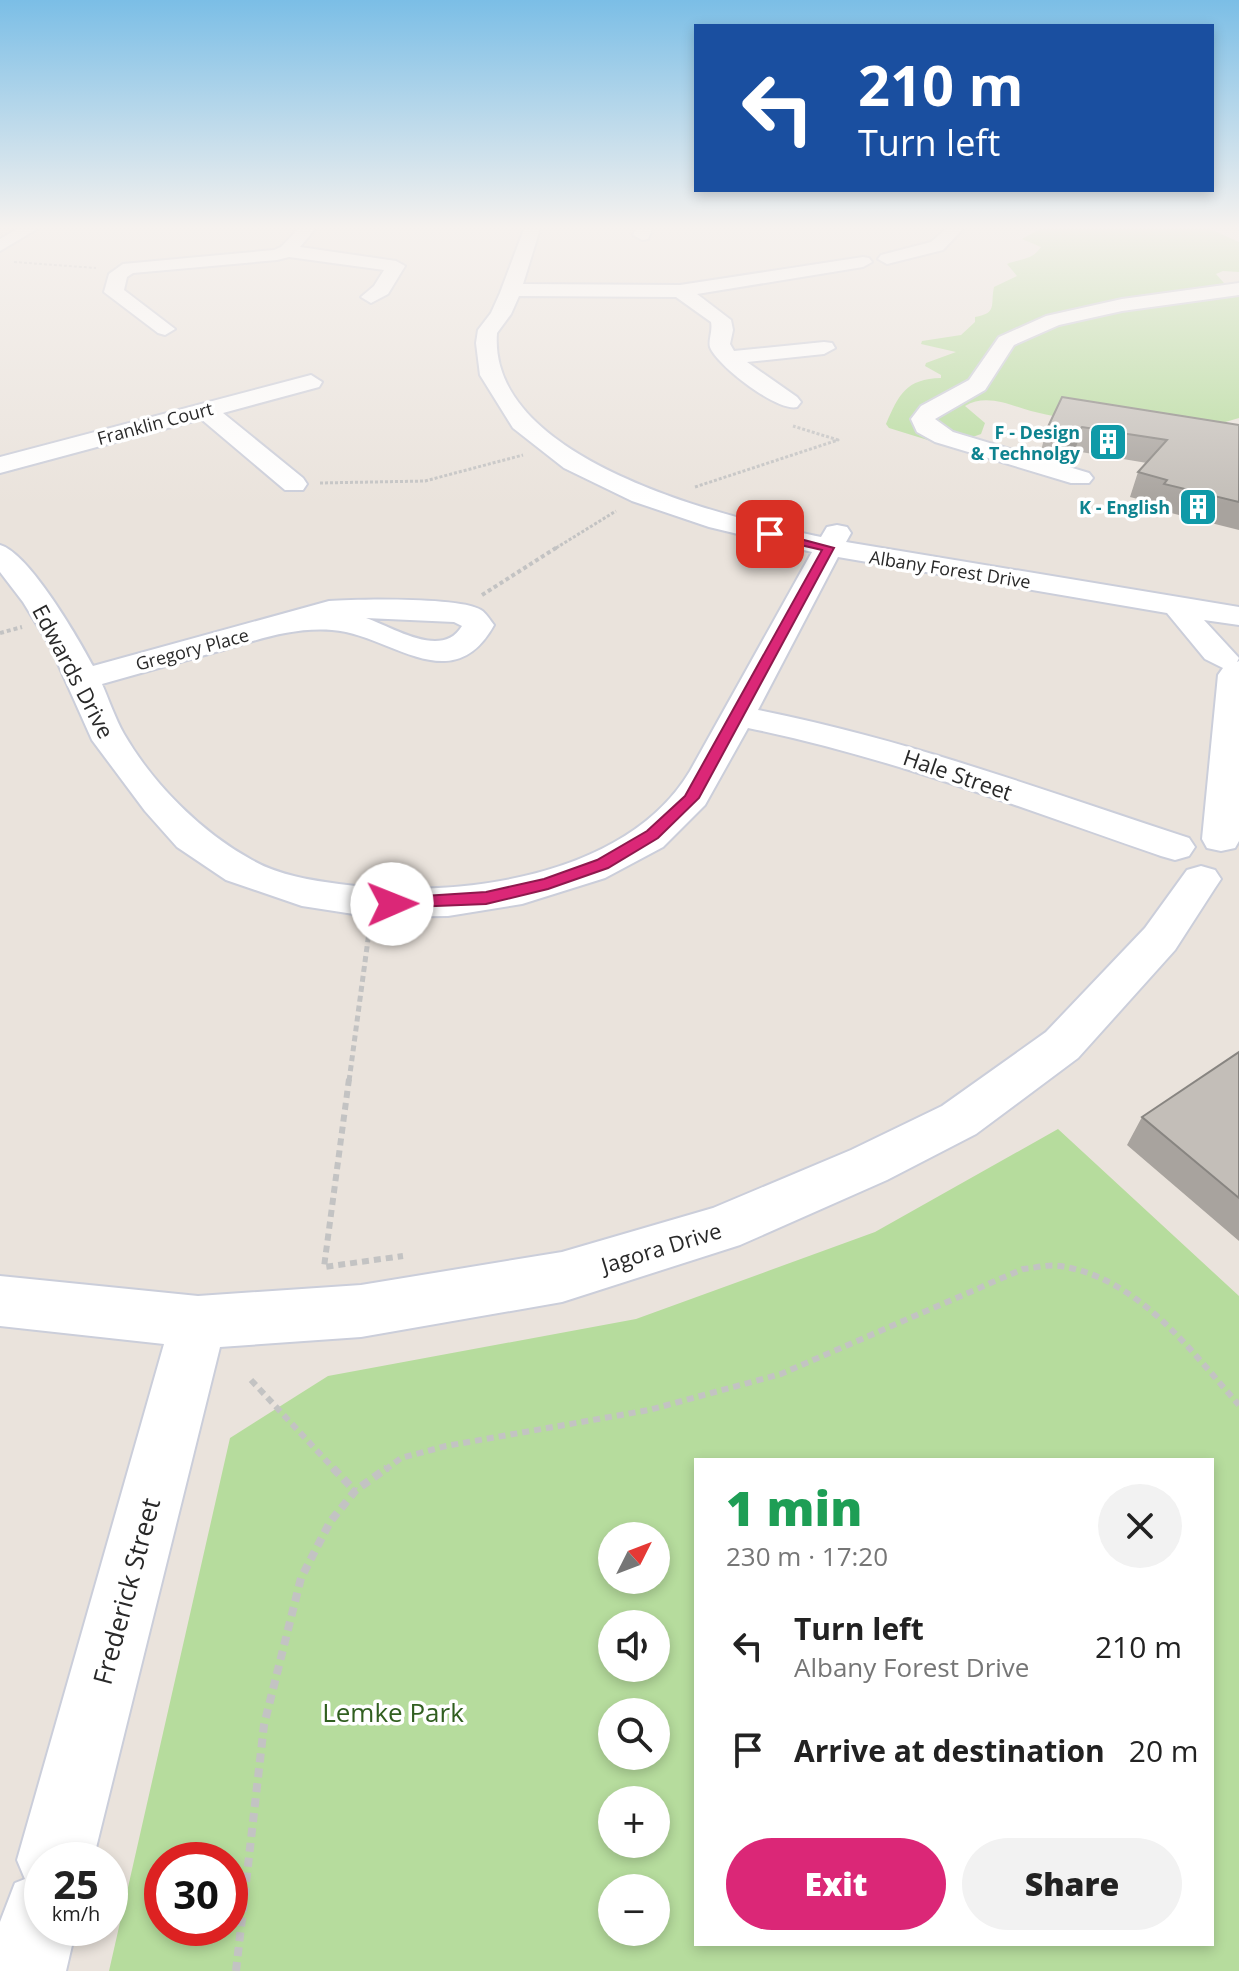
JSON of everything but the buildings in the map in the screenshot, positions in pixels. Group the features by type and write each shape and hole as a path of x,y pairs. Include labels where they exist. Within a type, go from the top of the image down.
{"street":[{"path":"154,321 165,329"},
{"name":"Albany Forest Drive","path":"495,321 488,329 486,351 490,373 499,394 520,418 559,452 613,484 659,503 710,520 1164,603 1232,606"},
{"path":"721,321 723,330 719,344 727,358 789,402"},
{"path":"1056,321 1006,341 977,385 925,416 924,424 938,434 1080,478"},
{"path":"141,338 165,329 190,328"},
{"path":"727,358 824,348"},
{"name":"Franklin Court","path":"0,465 311,382"},
{"path":"938,434 948,414 962,409 978,409"},
{"path":"205,410 294,484"},
{"name":"Albany Forest Drive","path":"833,541 1116,578 1232,606"},
{"name":"Edwards Drive","path":"0,554 51,619 83,679 109,739 193,839 229,865 276,885 337,899 392,904 486,898 548,884 603,864 653,835 691,798 833,541"},
{"path":"1116,578 1117,585 1164,603 1192,622 1209,648 1232,668"},
{"name":"Jagora Drive","path":"0,1301 198,1322 361,1311 562,1277 721,1229 869,1165 959,1120 1062,1045 1160,939 1215,859 1232,668 1232,606"},
{"name":"Gregory Place","path":"83,679 301,620 356,624 408,646 432,652 450,650 475,634 478,625 470,616 454,613"},
{"name":"Hale Street","path":"738,716 833,735 895,753 1215,859"},
{"name":"Frederick Street","path":"60,1842 198,1322"},
{"path":"26,1971 33,1946"}],"path":[{"path":"702,492 690,488 838,440 770,418 789,402"},
{"path":"294,484 425,481 531,453"},
{"path":"454,613 627,504"},
{"path":"0,633 28,625"},
{"path":"370,923 324,1267 403,1256"},
{"path":"236,1971 264,1725 301,1578 330,1522 355,1491 401,1458 446,1446 649,1410 781,1374 1023,1269 1058,1265 1098,1276 1130,1293 1159,1317 1239,1405"},
{"path":"251,1380 355,1491"}],"green space":[{"path":"1239,321 1239,418 1222,423 1102,422 1055,416 998,401 981,400 965,406 985,423 981,434 947,446 889,428 886,424 905,390 919,381 941,378 925,366 926,363 956,352 921,344 922,341 961,335 975,322"},
{"name":"Lemke Park","path":"1058,1129 1239,1296 1239,1971 109,1971 115,1946 128,1946 128,1887 230,1438 328,1376 636,1319 875,1232"}],"place":[{"name":"F - Design & Technolgy","path":"1108,442"},
{"name":"K - English","path":"1198,507"}],"route":[{"path":"392,904 486,898 548,884 603,864 653,835 691,798 829,548 770,534"}]}
